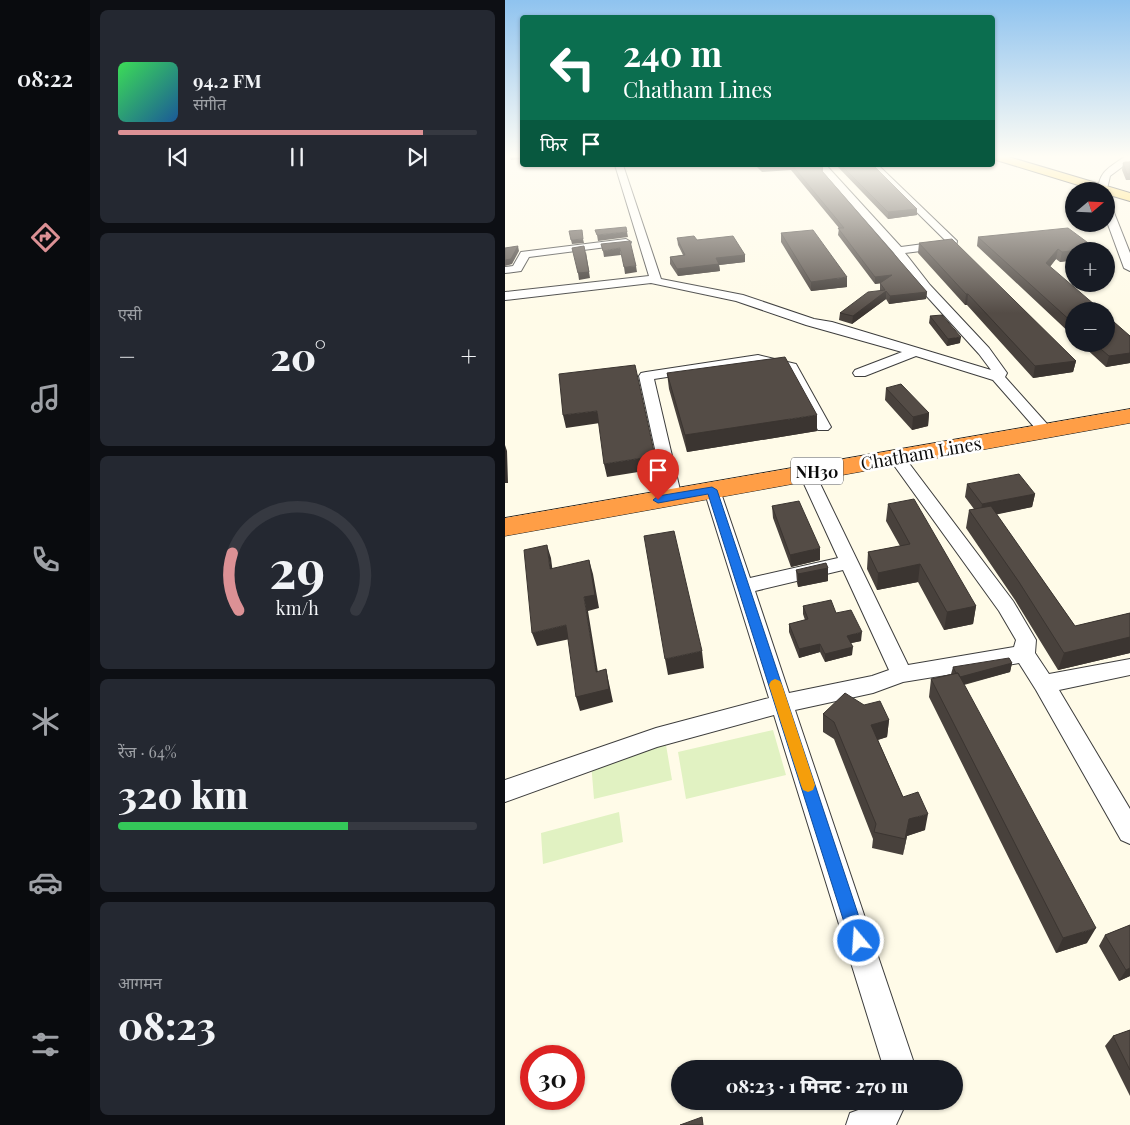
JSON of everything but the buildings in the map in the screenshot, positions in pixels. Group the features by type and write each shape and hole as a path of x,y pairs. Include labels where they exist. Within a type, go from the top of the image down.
{"highway":[{"name":"Chatham Lines","path":"505,519 1130,409"},
{"name":"Chatham Lines","path":"505,527 1130,416"}],"street":[{"path":"633,208 655,279"},
{"path":"859,208 898,251 926,288 985,351 1000,374 999,378"},
{"path":"898,251 952,244 952,241 917,208"},
{"path":"1115,229 1130,268"},
{"path":"505,270 517,269 525,254 644,240"},
{"path":"505,296 655,279 656,281 739,298 811,322 827,325 999,378 1040,425"},
{"path":"860,373 915,352"},
{"path":"672,490 646,376 758,359 791,367 823,427"},
{"path":"896,457 1006,606 1026,640 1024,654 1044,684 1130,832"},
{"path":"807,473 902,674"},
{"path":"712,490 897,1060"},
{"path":"743,586 849,562"},
{"path":"505,791 655,738 781,704 873,684 902,674 1024,654"},
{"path":"1044,684 1130,667"},
{"path":"862,1125 883,1117 886,1110"}],"green space":[{"path":"773,730 786,775 686,799 678,752"},
{"path":"666,745 672,780 594,799 591,762"},
{"path":"619,812 623,842 543,864 541,833"}],"slow traffic":[{"path":"775,685 808,785"}],"route":[{"path":"658,500 712,490 859,941"}]}
